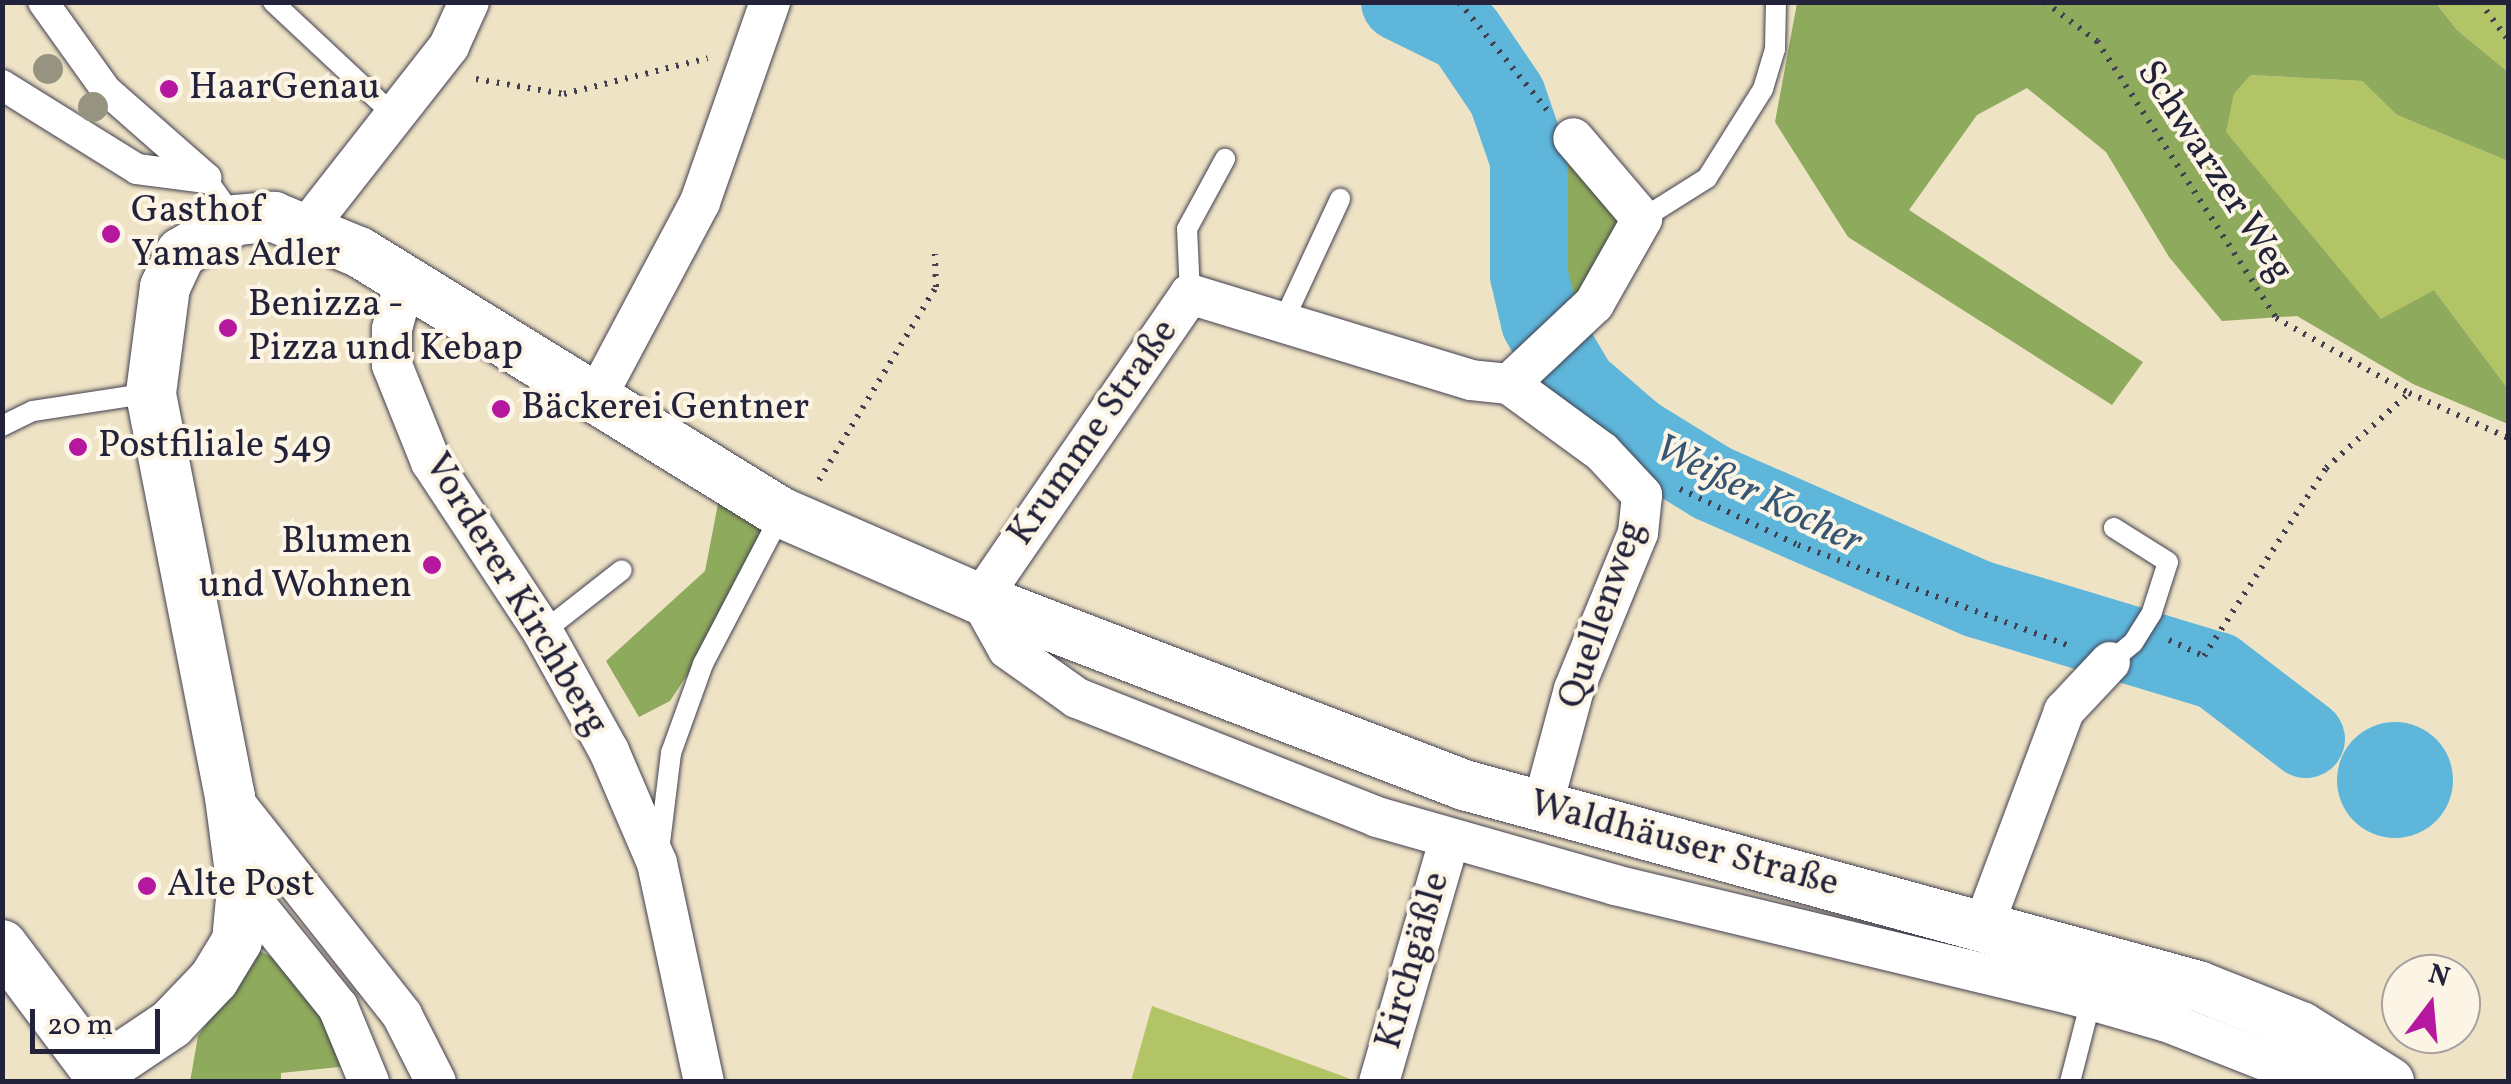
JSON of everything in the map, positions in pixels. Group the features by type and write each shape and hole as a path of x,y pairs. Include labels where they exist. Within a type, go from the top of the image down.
{"street":[{"path":"43,2 106,90 206,178"},
{"path":"2,945 98,1079 171,1024 214,979 238,941 242,888 230,797 151,392 165,287 181,253 272,221 396,117 431,71 469,2"},
{"path":"598,394 700,202 770,2"},
{"path":"2,85 137,169 206,178"},
{"path":"1522,372 1594,304 1642,219 1573,138"},
{"name":"Waldhäuser Straße","path":"272,221 405,281 598,394 788,516 980,600 1464,785 2198,986 2301,1027 2389,1082"},
{"name":"Vorderer Kirchberg","path":"405,281 392,330 392,365 431,462 544,632 609,752 657,863 704,1082"},
{"name":"Krumme Straße","path":"980,600 1190,294 1471,380 1522,372"},
{"name":"Quellenweg","path":"1522,372 1642,495 1638,533 1574,688 1542,808"},
{"name":"Waldhäuser Straße","path":"980,600 1008,649 1076,698 1449,842 2090,1000 2167,1022 2320,1082"},
{"path":"1984,927 2064,711 2121,653"},
{"path":"230,797 402,1014 436,1082"},
{"name":"Kirchgäßle","path":"1380,1082 1449,842"},
{"path":"242,888 338,1007 368,1082"}],"lane":[{"path":"274,2 396,117"},
{"path":"1642,219 1707,178 1764,88 1775,49 1776,2"},
{"path":"1190,294 1187,229 1225,159"},
{"path":"206,178 272,221"},
{"path":"1283,322 1340,198"},
{"path":"2,426 33,411 151,392"},
{"path":"657,863 671,754 703,664 788,516"},
{"path":"2114,528 2168,562 2152,612 2121,653"},
{"path":"544,632 622,570"},
{"path":"2070,1082 2090,1000"}],"path":[{"path":"1459,2 1573,138"},
{"name":"Schwarzer Weg","path":"2045,2 2097,42 2276,318 2408,393 2508,438"},
{"path":"2480,2 2508,40"},
{"path":"431,71 564,94 753,48"},
{"path":"788,516 936,287 935,254"},
{"path":"1674,486 1798,545 2121,653 2176,640 2204,656 2326,468 2408,393"}],"green space":[{"path":"1400,3 1459,3 1515,76 1642,219 1551,341 1529,275 1529,159 1507,96 1465,34"},
{"path":"1797,3 2436,3 2457,30 2508,72 2508,161 2397,115 2362,81 2251,75 2234,94 2226,132 2381,319 2434,290 2508,389 2508,424 2413,384 2297,316 2222,321 2169,257 2106,152 2027,88 1977,115 1909,210 2143,362 2112,405 1848,237 1775,122"},
{"path":"2436,3 2508,3 2508,72 2457,30"},
{"path":"2251,75 2362,81 2397,115 2508,161 2508,389 2434,290 2381,320 2225,132 2234,94"},
{"path":"722,483 770,517 697,660 670,701 639,717 606,661 705,571"},
{"path":"258,950 303,973 349,1066 281,1073 281,1081 190,1082 198,1036"},
{"path":"1152,1006 1356,1081 1131,1081"}],"water":[{"path":"2395,722 2417,727 2436,739 2448,758 2453,780 2448,802 2436,821 2417,833 2395,838 2373,833 2354,821 2342,802 2337,780 2342,758 2354,739 2373,727"}],"waterway":[{"name":"Weißer Kocher","path":"1400,2 1465,34 1507,96 1529,160 1529,275 1540,322 1578,386 1636,436 1712,483 1978,599 2217,671 2306,739"}],"place":[{"name":"HaarGenau","path":"169,89"},
{"name":"Gasthof Yamas Adler","path":"111,234"},
{"name":"Benizza - Pizza und Kebap","path":"228,328"},
{"name":"Bäckerei Gentner","path":"501,409"},
{"name":"Postfiliale 549","path":"78,447"},
{"name":"Blumen und Wohnen","path":"432,565"},
{"name":"Alte Post","path":"147,886"}]}
